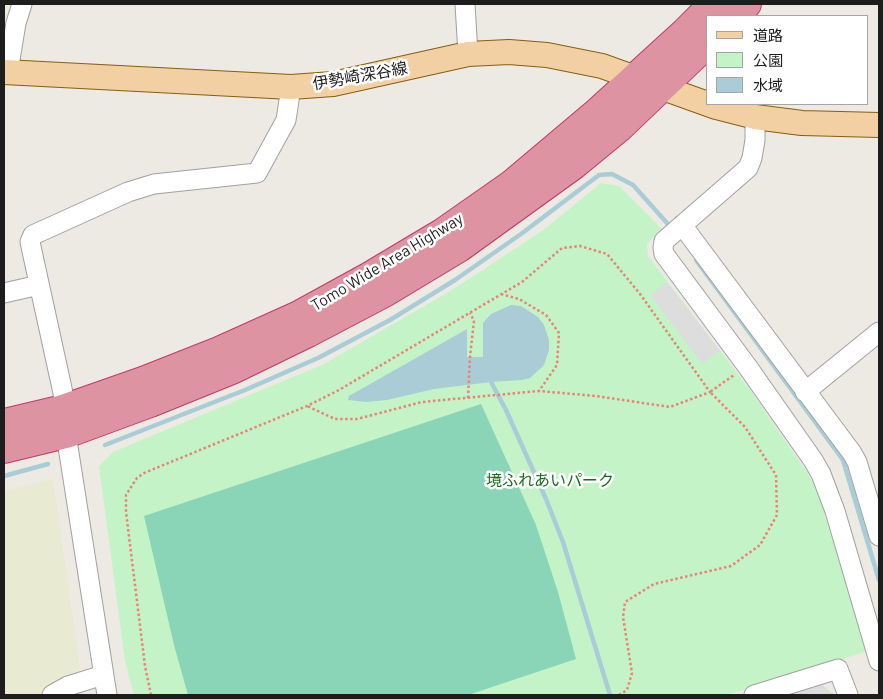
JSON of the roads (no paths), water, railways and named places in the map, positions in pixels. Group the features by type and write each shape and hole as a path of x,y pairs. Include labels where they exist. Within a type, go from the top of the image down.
{"highway":[{"name":"Tomo Wide Area Highway","path":"4,448 65,421 143,381 219,351 299,315 442,233 512,184 575,132 713,4"},
{"path":"735,15 747,4"},
{"name":"Tomo Wide Area Highway","path":"4,423 65,421 150,403 234,369 386,292 459,248 574,166 619,128 706,45"}],"main road":[{"name":"伊勢崎深谷線","path":"6,72 291,86 332,84 468,54 509,52 547,55 602,66 706,103"},
{"name":"伊勢崎深谷線","path":"710,105 755,117 802,123 879,125"}],"street":[{"path":"6,72 22,4"},
{"path":"464,4 468,54"},
{"path":"107,695 65,421 63,393 30,242 33,235 128,192 154,184 257,173 286,120 291,86"},
{"path":"755,117 755,140 748,168 664,241 664,254 747,366 821,474 879,661"},
{"path":"682,225 852,453 857,462 879,536"},
{"path":"4,293 39,285"},
{"path":"805,392 879,332"},
{"path":"754,695 838,669 848,695"},
{"path":"52,695 68,686 103,676"}],"water":[{"path":"511,305 521,306 538,317 544,325 549,340 549,350 544,365 530,378 434,389 387,400 366,402 348,400 349,396 467,329 467,357 483,357 483,323 491,314"}],"waterway":[{"path":"105,445 245,390 318,358 390,320 455,280 521,234 599,175 612,174 633,185 667,223"},
{"path":"696,260 843,460 879,580"},
{"path":"491,382 506,410 563,542 610,695"},
{"path":"4,476 48,464"}],"park label":[{"name":"境ふれあいパーク","path":"550,481"}]}
